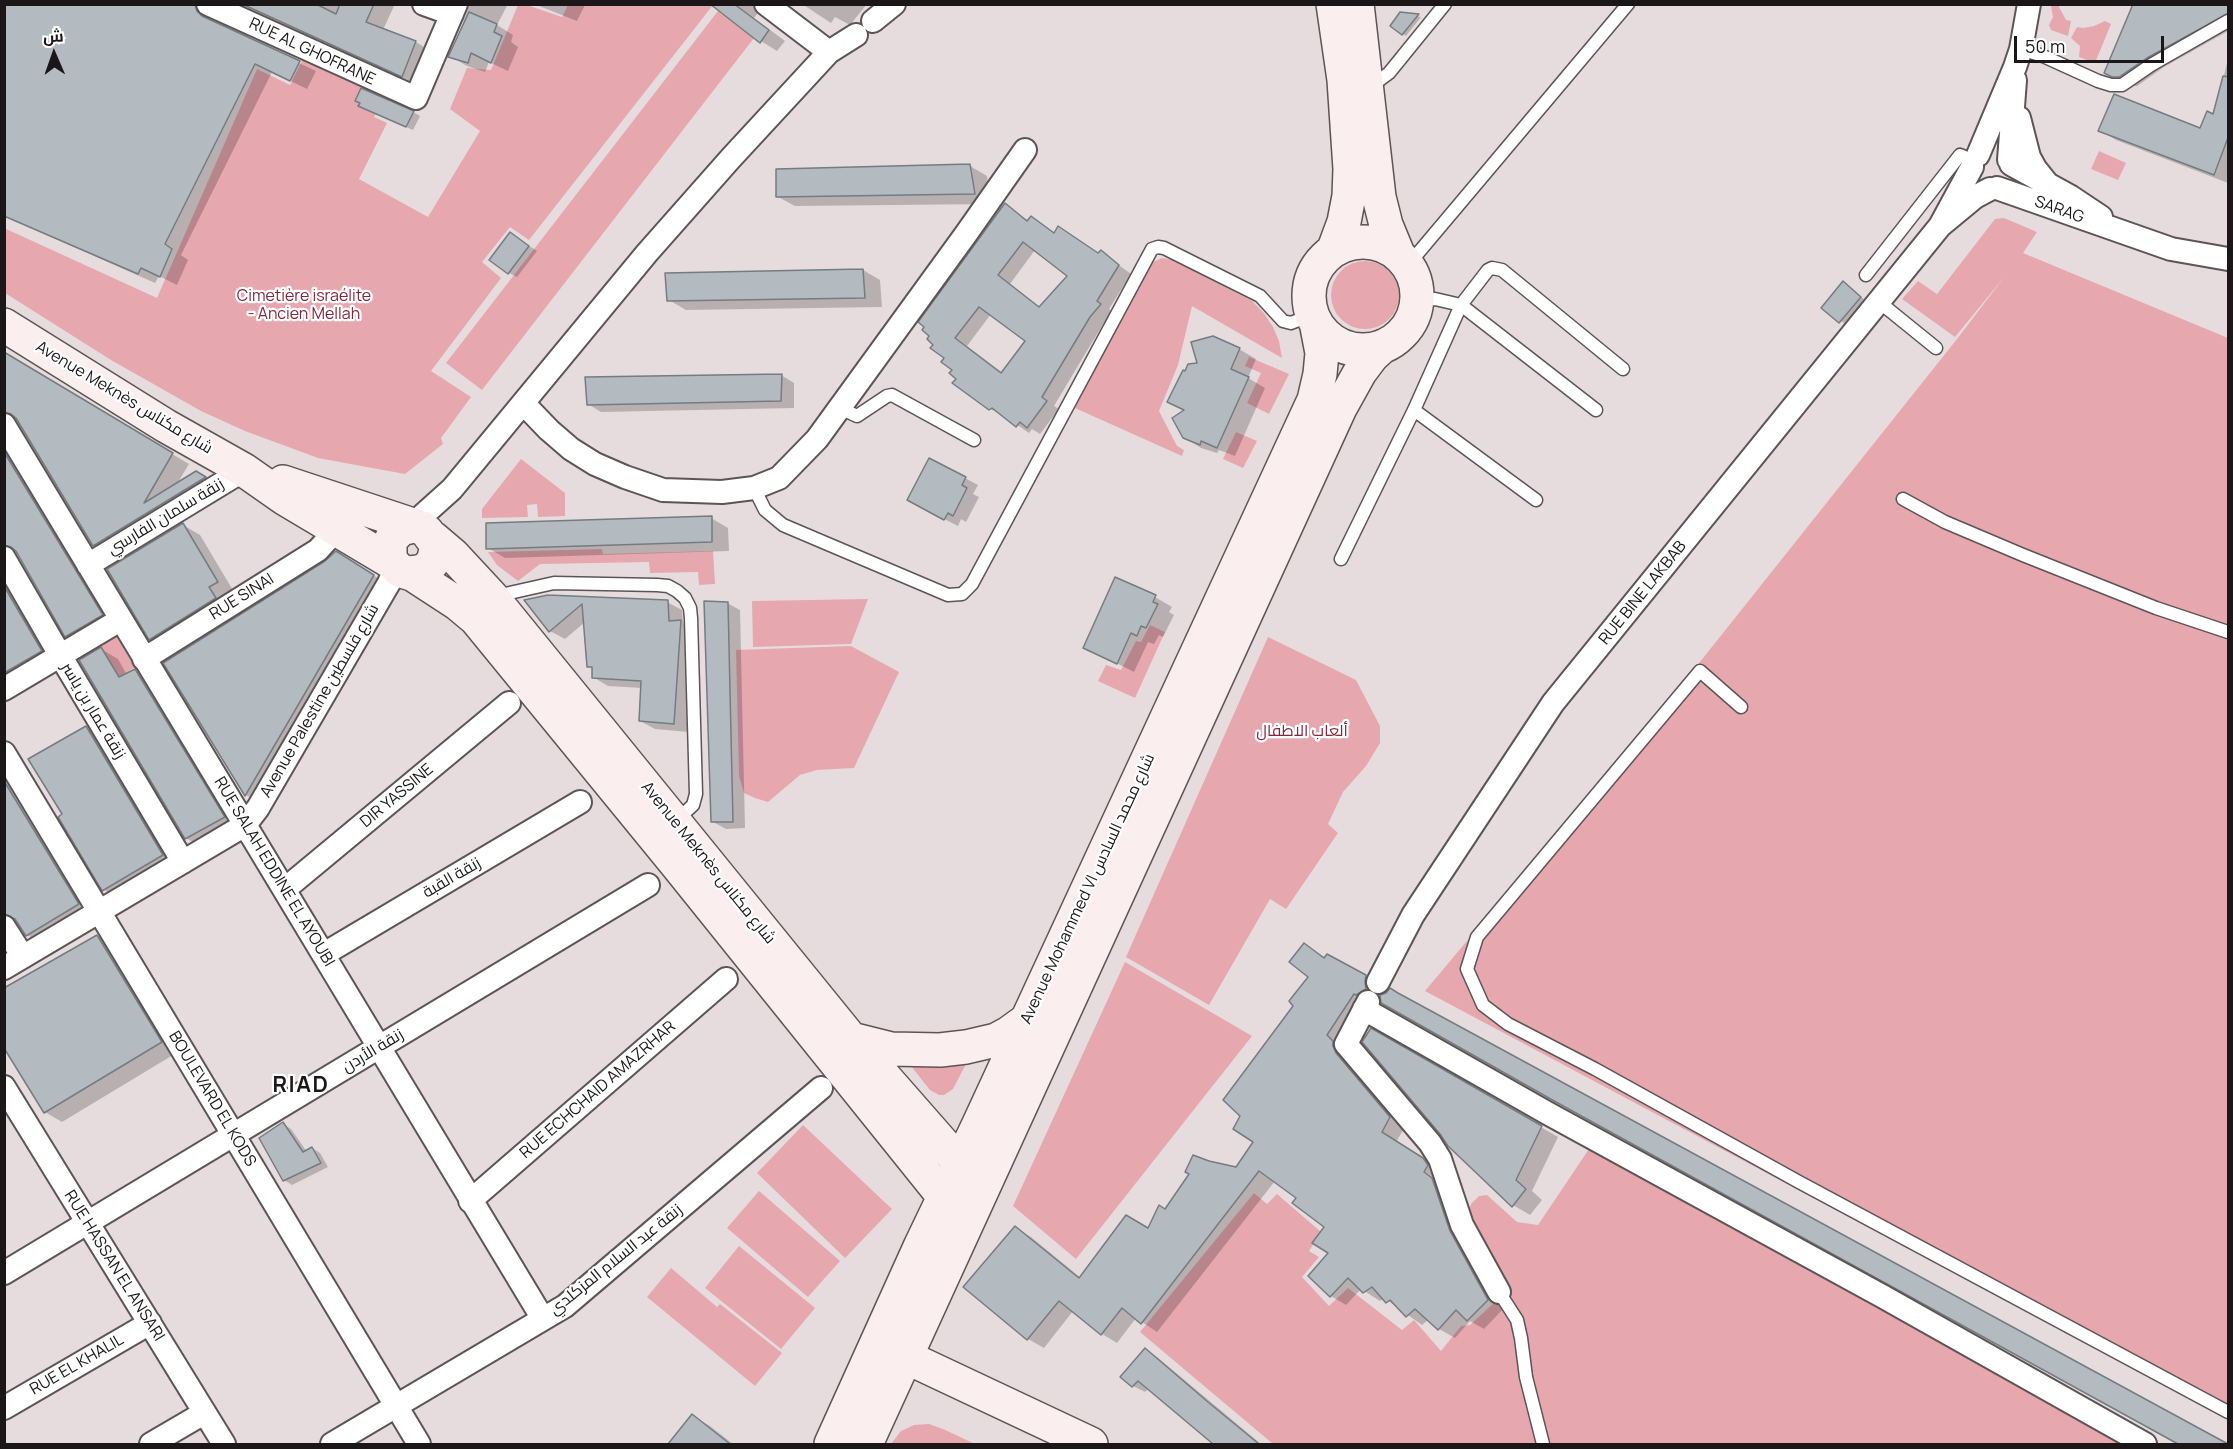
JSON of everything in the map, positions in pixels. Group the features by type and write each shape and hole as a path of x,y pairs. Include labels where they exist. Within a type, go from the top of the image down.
{"main road":[{"path":"1333,4 1344,80 1350,169 1349,196 1344,222 1335,249"},
{"path":"1357,4 1380,197 1386,225 1418,290 1414,314 1407,328 1396,339 1383,346 1365,350 1347,348 1330,340 1314,321 1308,302 1309,283 1316,266 1335,249 1350,243 1367,241 1383,245 1403,260"},
{"name":"Avenue Mohammed VI شارع محمد السادس","path":"831,1444 943,1196 1314,400 1322,353 1314,321"},
{"name":"Avenue Meknès شارع مكناس","path":"4,325 166,426 244,470 400,572 458,604 476,620 665,830 982,1188"},
{"name":"Avenue Mohammed VI شارع محمد السادس","path":"866,1444 1340,408 1366,364 1383,346"},
{"name":"Avenue Meknès شارع مكناس","path":"244,470 424,532 453,555 492,597 665,830 966,1225"},
{"path":"400,572 389,551 392,538 401,529 424,532"},
{"path":"851,1039 891,1049 940,1050 996,1040 1009,1034 1027,1020"},
{"path":"877,1343 1091,1444"}],"street":[{"name":"RUE AL GHOFRANE","path":"208,4 416,98 454,9"},
{"path":"423,4 454,9"},
{"path":"766,4 830,52"},
{"path":"424,532 447,507 452,489 647,253 830,52 894,4"},
{"path":"1940,226 1975,197 2007,182 2010,176 2018,58 2029,4"},
{"path":"1940,226 1974,161 2018,58"},
{"path":"2015,100 2029,157 2048,184"},
{"path":"523,403 571,449 595,464 663,490 696,493 722,492 754,488 779,478 817,439 1024,150"},
{"path":"1974,161 1988,150 1994,150 2000,152 2010,162"},
{"path":"1974,161 1974,179 1979,184 1993,189"},
{"name":"SARAG","path":"2010,162 2071,197 2122,231"},
{"name":"SARAG","path":"1993,189 2008,191 2065,214 2171,249 2229,259"},
{"name":"RUE BINE LAKBAB","path":"1499,1292 1462,1225 1440,1159 1430,1143 1346,1044 1413,915 1554,704 1940,226"},
{"name":"RUE SALAH EDDINE EL AYOUBI","path":"4,425 543,1319"},
{"name":"زنقة سلمان الفارسي","path":"88,565 244,470"},
{"name":"RUE SINAI","path":"144,659 318,550 336,531"},
{"name":"زنقة عمار بن ياسر","path":"4,558 183,862"},
{"name":"Avenue Palestine شارع فلسطين","path":"14,962 245,825 258,808 400,572"},
{"path":"4,689 120,620"},
{"name":"DIR YASSINE","path":"285,889 509,703"},
{"name":"BOULEVARD EL KODS","path":"4,753 420,1444"},
{"name":"زنقة القبة","path":"324,954 580,802"},
{"name":"زنقة الأردن","path":"4,1273 648,885"},
{"path":"4,927 14,962"},
{"name":"RUE ECHCHAID AMAZRHAR","path":"470,1201 726,979"},
{"path":"1370,998 1549,1114 1882,1296 2145,1444"},
{"name":"زنقة عبد السلام المزكلدي","path":"332,1444 565,1306 821,1089"},
{"name":"RUE HASSAN EL ANSARI","path":"8,1102 87,1223 224,1444"},
{"path":"920,1167 938,1140"},
{"name":"RUE EL KHALIL","path":"4,1408 150,1323"},
{"path":"151,1444 204,1413"}],"lane":[{"path":"1368,88 1389,74 1445,4"},
{"path":"1403,260 1432,237 1628,4"},
{"path":"2018,58 2043,56 2111,85 2122,85 2151,65 2229,21"},
{"path":"1866,275 1959,155 1974,161"},
{"path":"754,488 765,510 783,525 948,595 962,594 972,584 1152,249 1164,248 1260,296 1283,321 1291,323 1314,321"},
{"path":"1341,559 1414,410 1461,305 1488,270 1492,268 1502,270 1623,369"},
{"path":"1417,300 1435,299 1461,305 1596,410"},
{"path":"1878,301 1936,348"},
{"path":"840,408 857,416 892,395 974,440"},
{"path":"1414,410 1536,500"},
{"path":"1903,499 1945,522 2023,555 2156,608 2229,632"},
{"path":"492,597 554,583 668,586 685,598 690,608 691,618 696,794 693,805 665,830"},
{"path":"1741,707 1700,671 1477,937 1467,969 1483,1005 1508,1024 2229,1412"},
{"path":"1499,1292 1516,1320 1521,1338 1526,1377 1543,1444"}],"green space":[{"name":"Cimetière israélite - Ancien Mellah","path":"518,5 527,5 562,17 568,5 713,5 529,240 510,227 482,262 501,278 431,371 471,397 441,438 443,444 405,474 318,458 245,431 201,411 111,360 5,293 4,228 157,298 257,69 290,85 305,55 385,93 374,117 387,123 359,179 428,217 480,131 450,109 467,68 491,70"},
{"path":"2058,5 2066,20 2071,21 2068,36 2051,30 2049,25 2053,17 2051,6"},
{"path":"718,11 754,38 482,390 446,363"},
{"path":"2105,21 2111,24 2095,63 2079,57 2080,46 2071,38 2077,27 2094,26"},
{"path":"2099,151 2126,163 2118,180 2091,169"},
{"path":"2004,218 2037,232 2023,253 2228,338 2228,1419 1425,991 1684,682 2005,276 1955,337 1902,299 1918,281 1937,294 1995,219"},
{"path":"1162,258 1174,260 1252,301 1273,327 1279,341 1282,358 1192,306 1178,365 1159,411 1177,446 1184,450 1182,456 1075,408 1147,268 1151,263"},
{"path":"1372,261 1384,267 1393,276 1399,288 1397,308 1389,319 1372,329 1358,329 1341,319 1333,308 1331,288 1341,271 1352,263"},
{"path":"1249,357 1289,374 1269,414 1247,403 1261,373 1245,366"},
{"path":"1236,432 1257,441 1243,468 1223,459"},
{"path":"521,459 565,493 565,516 538,517 537,504 527,505 528,517 482,518 482,509"},
{"path":"602,549 603,554 713,551 715,584 699,585 698,572 650,573 649,562 540,564 518,581 497,565 488,552"},
{"path":"868,599 851,644 753,647 752,601"},
{"path":"1150,625 1165,632 1135,698 1098,681 1106,665 1121,670 1136,641 1141,642"},
{"path":"115,634 135,667 119,677 99,644"},
{"name":"ألعاب الاطفال","path":"1268,637 1356,680 1380,726 1380,743 1366,766 1343,792 1328,824 1338,833 1286,909 1270,899 1209,1005 1126,957"},
{"path":"851,646 899,672 854,768 817,770 800,775 768,802 744,793 739,776 736,650"},
{"path":"1125,962 1252,1036 1076,1259 1013,1206"},
{"path":"967,1062 953,1089 944,1095 930,1090 911,1066 937,1066"},
{"path":"803,1125 892,1209 845,1258 757,1173"},
{"path":"1593,1143 1750,1238 1933,1336 2126,1444 1273,1444 1140,1332 1254,1193 1267,1204 1277,1194 1321,1232 1309,1251 1319,1257 1302,1277 1329,1306 1348,1288 1402,1330 1414,1320 1441,1351 1461,1326 1470,1325 1509,1289 1468,1215 1471,1204 1479,1196 1487,1195 1517,1222 1538,1225"},
{"path":"759,1191 840,1261 808,1297 727,1228"},
{"path":"739,1246 815,1308 781,1349 705,1288"},
{"path":"671,1268 717,1307 720,1304 782,1353 755,1386 647,1297"},
{"path":"929,1424 975,1444 891,1444 901,1431 914,1425"}],"building":[{"path":"4,4 195,4 202,16 300,61 290,81 255,64 165,244 172,249 160,277 141,268 138,274 4,216"},
{"path":"242,4 316,4 336,14 340,4 374,4 366,22 416,41 402,77"},
{"path":"710,4 734,4 769,30 760,43"},
{"path":"2133,4 2229,4 2229,13 2147,58 2119,77 2112,77 2104,73"},
{"path":"469,12 497,24 494,32 502,36 491,63 471,53 468,63 448,57"},
{"path":"1400,12 1419,14 1402,35 1390,26"},
{"path":"2223,76 2229,77 2229,135 2214,175 2098,131 2114,94 2200,128 2207,111 2213,114"},
{"path":"361,88 414,111 406,127 358,106 360,103 355,101"},
{"path":"970,164 975,194 776,197 776,169"},
{"path":"1005,203 1027,221 1031,216 1054,233 1058,226 1098,253 1101,250 1119,265 1097,301 1101,304 1090,317 1042,397 1047,401 1027,428 1020,422 1016,427 992,408 989,410 952,383 956,379 949,373 952,370 941,362 944,358 930,348 933,345 927,339 929,336 918,322","holes":["1023,242 1067,276 1039,307 998,275","979,307 1025,341 1001,373 955,338"]},
{"path":"510,232 529,246 508,274 489,260"},
{"path":"863,269 865,298 667,301 665,273"},
{"path":"1843,281 1861,297 1839,323 1821,308"},
{"path":"1213,336 1240,348 1231,369 1249,377 1217,448 1201,441 1200,445 1183,438 1172,418 1184,410 1167,402 1183,370 1185,371 1188,364 1197,363 1191,342"},
{"path":"4,352 173,453 144,503 196,471 206,477 93,546 16,418 4,412"},
{"path":"782,374 781,401 587,405 585,377"},
{"path":"4,452 103,615 65,637 16,551 4,545"},
{"path":"929,458 966,477 962,485 967,488 953,516 948,513 944,520 907,500"},
{"path":"712,516 712,542 486,549 486,523"},
{"path":"183,523 218,582 209,587 216,598 149,640 107,569"},
{"path":"336,551 374,575 245,796 163,663 325,561"},
{"path":"1115,577 1156,595 1153,602 1158,604 1146,628 1141,626 1137,636 1131,633 1117,664 1083,648"},
{"path":"4,586 42,651 4,673"},
{"path":"548,595 668,600 669,621 681,620 674,724 639,721 641,681 592,678 592,667 587,667 582,604 549,632 524,600"},
{"path":"704,601 728,602 733,822 711,822"},
{"path":"101,647 119,677 135,669 225,817 185,839 79,660"},
{"path":"86,726 163,855 102,891 58,817 62,814 28,759"},
{"path":"4,781 79,904 26,936 15,919 4,914"},
{"path":"97,935 162,1042 44,1113 4,1048 4,988"},
{"path":"1304,943 1324,958 1327,954 1366,975 1366,989 1354,994 1327,1035 1333,1041 1336,1053 1390,1117 1382,1132 1423,1158 1428,1165 1424,1172 1432,1178 1450,1231 1488,1300 1467,1321 1456,1310 1438,1330 1415,1309 1406,1317 1390,1300 1386,1303 1372,1287 1363,1293 1348,1278 1330,1297 1308,1276 1328,1253 1312,1243 1324,1227 1292,1203 1296,1198 1259,1171 1141,1324 1122,1308 1101,1335 1059,1301 1027,1340 963,1287 1015,1226 1079,1278 1126,1215 1148,1228 1159,1205 1165,1209 1189,1174 1185,1172 1193,1155 1236,1167 1253,1142 1233,1129 1240,1116 1223,1100 1293,1006 1289,1001 1308,977 1289,962"},
{"path":"1390,988 2228,1444 2178,1444 1556,1102 1381,1003 1380,995 1386,993"},
{"path":"1371,1028 1542,1126 1516,1180 1526,1189 1512,1207 1448,1146 1362,1042"},
{"path":"283,1122 303,1152 312,1147 321,1163 283,1181 259,1138"},
{"path":"1145,1348 1259,1444 1213,1444 1138,1381 1132,1387 1120,1377"},
{"path":"692,1414 730,1444 668,1444"}],"district":[{"name":"RIAD","path":"301,1086"}]}
